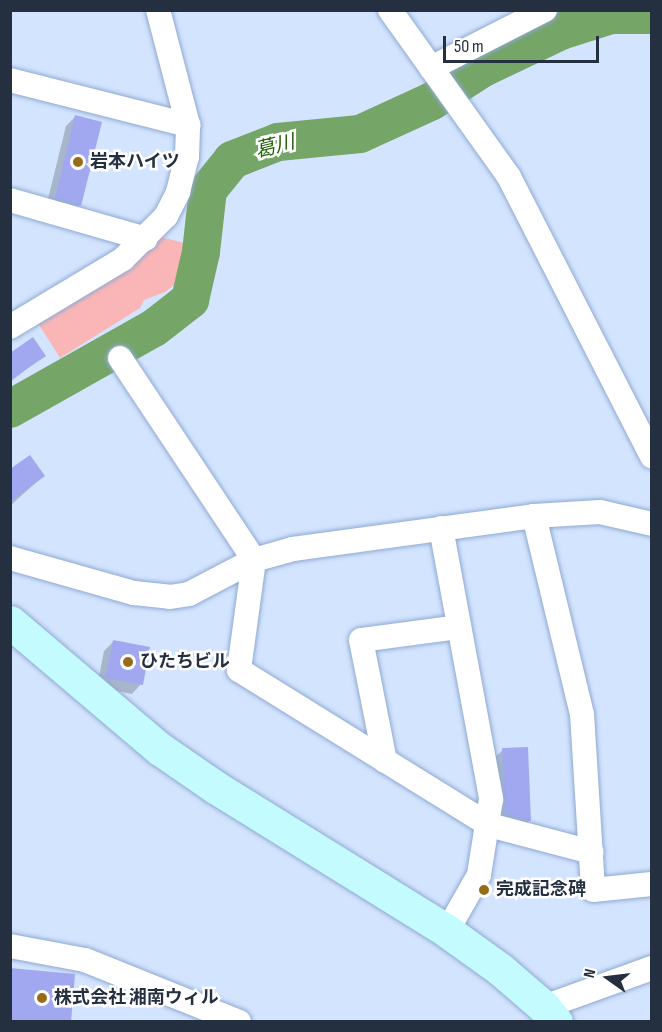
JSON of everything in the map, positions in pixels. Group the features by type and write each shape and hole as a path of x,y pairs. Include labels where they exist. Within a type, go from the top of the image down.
{"street":[{"path":"10,327 123,259 146,239 166,216 178,192 187,157 188,125 158,10"},
{"path":"390,10 508,177 651,456"},
{"path":"430,68 545,10"},
{"path":"10,80 188,125"},
{"path":"10,200 146,239"},
{"path":"10,303 36,310"},
{"path":"120,358 254,560 239,670 489,825 591,852"},
{"path":"10,558 134,593 170,597 189,594 254,560 293,549 534,516 600,512 651,524"},
{"path":"534,516 582,714 593,890 651,884"},
{"path":"441,528 491,799 489,825 479,875 447,931"},
{"path":"10,622 160,749 215,787 447,931 501,970 550,1014 651,968"},
{"path":"385,761 362,640 459,627"},
{"path":"10,946 86,960 239,1022"}],"shaded area":[{"path":"157,236 184,243 183,262 174,285 165,292 144,300 140,308 60,358 36,320"}],"building":[{"name":"岩本ハイツ","path":"75,115 102,122 81,206 55,198"},
{"path":"33,337 46,356 10,380 10,353"},
{"path":"30,455 45,476 10,502 10,469"},
{"name":"ひたちビル","path":"113,640 150,647 143,685 105,678"},
{"path":"528,747 531,821 505,814 502,748"},
{"name":"株式会社 湘南ウィル","path":"10,968 75,974 71,1022 10,1022"}],"waterway":[{"name":"葛川","path":"10,409 154,328 190,300 201,252 208,190 232,160 278,142 360,134 432,101 483,68 561,31 611,15 652,15"}],"place":[{"name":"岩本ハイツ","path":"78,162"},
{"name":"ひたちビル","path":"128,662"},
{"name":"完成記念碑","path":"484,890"},
{"name":"株式会社 湘南ウィル","path":"42,998"}]}
